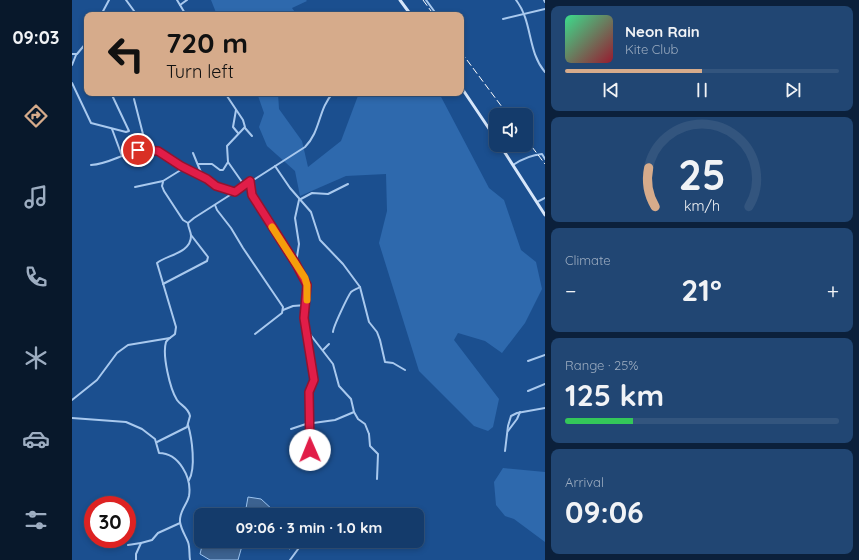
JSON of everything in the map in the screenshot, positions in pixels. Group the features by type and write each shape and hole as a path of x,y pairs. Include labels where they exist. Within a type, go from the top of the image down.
{"main road":[{"path":"400,0 409,12"},
{"path":"464,91 489,129"},
{"path":"505,152 545,215"}],"street":[{"path":"103,12 109,0"},
{"path":"126,0 135,12"},
{"path":"177,0 184,12"},
{"path":"180,5 187,0"},
{"path":"426,0 435,12"},
{"path":"516,0 525,14 533,52 537,62 545,72"},
{"path":"502,19 545,10"},
{"path":"72,64 76,55 84,46"},
{"path":"72,54 76,55"},
{"path":"72,83 91,123 112,129 129,131 112,96"},
{"path":"227,96 244,123 244,127 252,136"},
{"path":"188,223 250,181 297,153 312,140 316,133 325,102 330,96"},
{"path":"134,99 145,142 152,150"},
{"path":"236,109 233,127 238,133"},
{"path":"242,182 228,162 227,146 244,127"},
{"path":"112,129 122,156"},
{"path":"91,165 105,164 138,150 158,151 184,168 202,176 218,187 235,192"},
{"path":"193,153 202,176"},
{"path":"513,165 523,159 544,153 545,158"},
{"path":"198,164 212,164 220,170 223,170 228,162"},
{"path":"275,166 310,212 320,240 343,264 360,287 369,322 380,340 385,362 393,363 405,370"},
{"path":"135,187 164,181 184,168"},
{"path":"164,181 162,184 164,191 183,220 188,223 191,235 190,241 186,246 157,263 176,327 175,334 166,343 166,354 171,386 178,401 189,412 188,426 193,457 192,474 189,480 189,496 181,513 180,523 189,544 190,560"},
{"path":"250,181 252,195 295,260 307,285 304,318 309,356 314,376 309,392 311,466"},
{"path":"295,260 299,244 295,218 300,200 312,193 328,194 348,184"},
{"path":"537,202 545,198"},
{"path":"215,205 276,295 284,310"},
{"path":"163,284 207,261 208,257 191,235"},
{"path":"333,332 334,325 340,316 351,292 360,287"},
{"path":"255,334 284,310 293,306 306,305"},
{"path":"306,329 333,364 339,386 351,399 354,412 358,419 364,424 369,434 370,446 378,454 377,479"},
{"path":"72,400 97,380 117,353 128,345 170,338"},
{"path":"323,350 328,344"},
{"path":"528,361 545,355"},
{"path":"528,391 545,384"},
{"path":"505,451 508,421 511,416 520,412 545,408"},
{"path":"291,429 309,424 335,420 354,412"},
{"path":"508,432 518,419 520,412"},
{"path":"72,418 126,422 142,429 157,442 159,452 174,459 184,470 189,480"},
{"path":"157,442 188,426"},
{"path":"136,544 152,540 158,533 180,523"},
{"path":"136,560 136,554 141,543"},
{"path":"290,560 299,548"}],"shaded area":[{"path":"211,0 307,1 292,8 295,12 216,12"},
{"path":"258,96 278,96 279,109 302,141 308,167 341,141 358,96 441,96 489,188 504,200 521,250 536,262 542,289 525,323 502,353 485,341 458,333 454,340 499,399 493,427 488,431 474,426 419,371 379,243 387,211 386,174 346,176 300,196 295,171 267,146 259,127 264,113"},
{"path":"503,468 545,472 545,542 514,519 505,516 496,505 494,482"},
{"path":"248,497 261,499 271,508 246,508"},
{"path":"202,548 241,548 238,560 210,560 200,554"}],"railway":[{"path":"423,0 432,12"},
{"path":"464,56 503,108"},
{"path":"533,148 545,164"}],"slow traffic":[{"path":"272,227 305,278 307,285 307,300"}],"route":[{"path":"138,150 158,151 181,166 225,190 235,192 250,181 252,195 305,278 307,285 307,299 304,318 309,341 309,356 314,376 309,392 310,450"}]}
